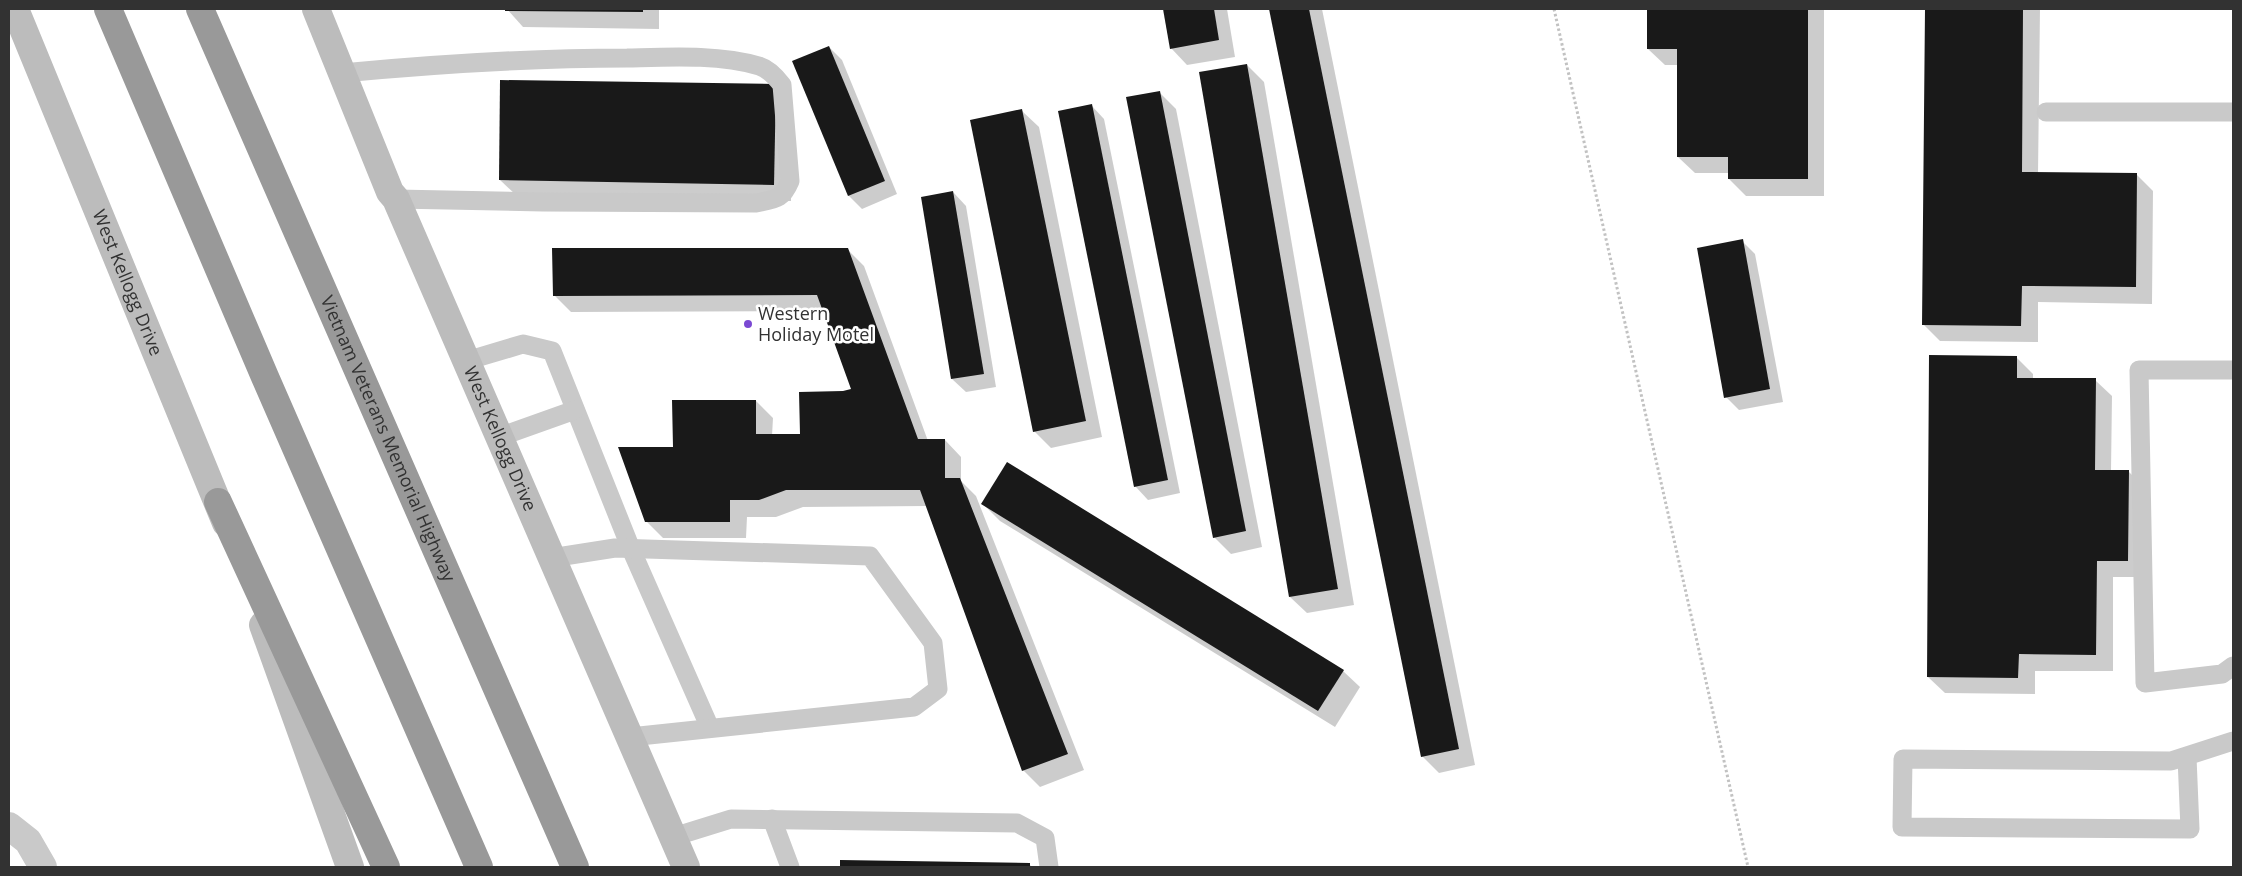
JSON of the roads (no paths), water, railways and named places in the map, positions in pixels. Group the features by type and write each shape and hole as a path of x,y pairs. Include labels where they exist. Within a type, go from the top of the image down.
{"highway":[{"path":"108,9 265,377 479,867"},
{"name":"Vietnam Veterans Memorial Highway","path":"200,9 575,867"},
{"path":"218,502 386,867"}],"main road":[{"name":"West Kellogg Drive","path":"15,9 218,502 350,867"},
{"name":"West Kellogg Drive","path":"316,9 390,192 396,199 686,867"}],"street":[{"path":"9,826 28,842 43,867"}],"lane":[{"path":"342,73 545,58 662,57 733,61 761,66 775,76 782,85 790,181 785,193 777,199 756,203 396,199"},
{"path":"2046,112 2233,112"},
{"path":"466,361 523,344 552,351 631,549 710,728"},
{"path":"2233,370 2139,370 2145,683 2222,674 2233,666"},
{"path":"499,437 575,410"},
{"path":"551,558 615,548 870,556 933,643 938,689 914,707 630,737"},
{"path":"2187,757 2190,830 1902,827 1903,759 2171,761 2233,741"},
{"path":"673,837 732,819 1017,823 1045,838 1049,867"},
{"path":"772,819 790,867"}],"place":[{"name":"Western Holiday Motel","path":"748,324"}]}
